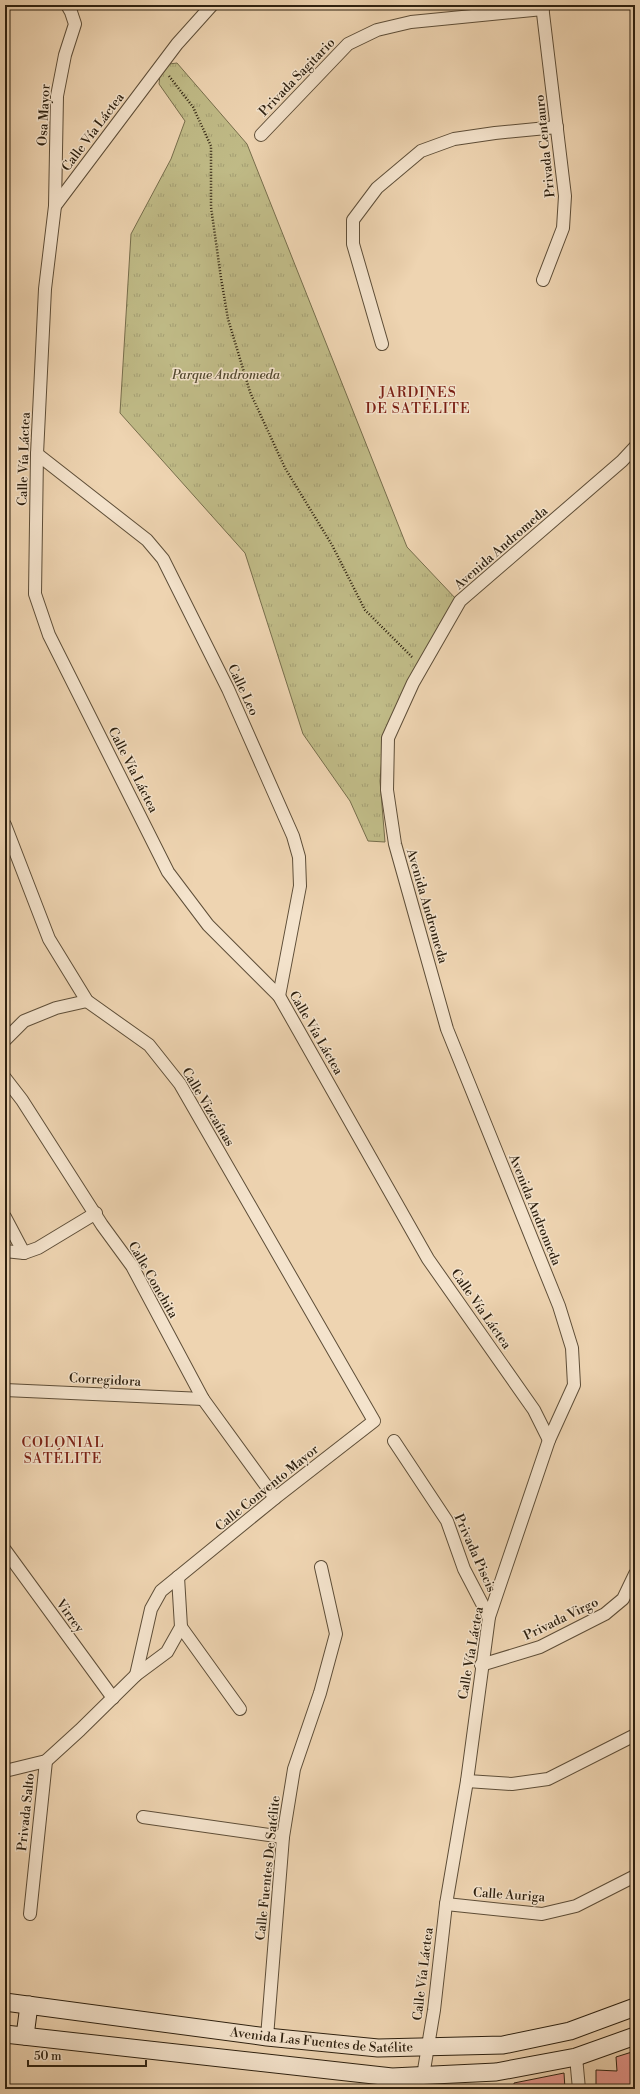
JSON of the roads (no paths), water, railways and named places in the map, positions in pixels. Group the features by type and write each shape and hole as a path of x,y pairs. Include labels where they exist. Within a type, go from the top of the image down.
{"main road":[{"name":"Avenida Las Fuentes de Satélite","path":"5,2002 267,2037 378,2048 503,2045 570,2031 635,2007"},
{"path":"25,2036 29,2005"},
{"path":"5,2034 392,2077 496,2072 576,2057 635,2036"}],"street":[{"name":"Osa Mayor","path":"55,206 57,96 64,55 75,24 67,5"},
{"name":"Calle Vía Láctea","path":"212,5 177,44 55,206 45,289 37,454 35,594 49,635 168,872 208,925 279,996 428,1259 534,1410 549,1440 489,1617 481,1665 467,1781 446,1904 428,2048 423,2076"},
{"name":"Privada Centauro","path":"542,7 565,196 563,228 543,280"},
{"name":"Privada Sagitario","path":"261,135 348,44 377,30 411,22 542,7"},
{"path":"382,344 353,244 353,220 377,188 421,151 454,139 557,127"},
{"name":"Avenida Andromeda","path":"549,1440 574,1385 572,1348 559,1306 447,1029 395,844 386,790 388,738 422,668 460,601 586,493 622,461 635,447"},
{"name":"Calle Leo","path":"37,454 147,540 163,559 228,689 293,836 299,857 300,886 279,996"},
{"name":"Calle Vizcaínas","path":"5,826 49,939 87,1001 149,1045 180,1084 374,1421"},
{"path":"5,1040 24,1021 56,1008 87,1001"},
{"name":"Calle Conchita","path":"5,1078 22,1100 96,1213 102,1225 132,1266 204,1399 275,1498"},
{"path":"5,1251 24,1253 43,1245 96,1213"},
{"path":"5,1218 24,1253"},
{"name":"Corregidora","path":"5,1390 204,1399"},
{"name":"Calle Convento Mayor","path":"136,1675 151,1609 161,1592 275,1498 374,1421"},
{"name":"Privada Piscis","path":"394,1441 447,1521 464,1569 489,1617"},
{"name":"Virrey","path":"5,1550 113,1698"},
{"name":"Calle Fuentes De Satélite","path":"267,2037 283,1837 294,1769 320,1693 336,1634 321,1567"},
{"name":"Privada Virgo","path":"481,1665 540,1647 605,1614 623,1598 635,1574"},
{"path":"178,1577 181,1627 240,1709"},
{"path":"5,1771 46,1761 136,1675 167,1652 181,1627"},
{"path":"467,1781 512,1784 548,1779 635,1735"},
{"name":"Privada Salto","path":"30,1914 46,1761"},
{"path":"143,1817 283,1837"},
{"name":"Calle Auriga","path":"446,1904 542,1914 576,1906 635,1876"},
{"path":"576,2057 579,2089"}],"district":[{"name":"JARDINES DE SATÉLITE","path":"418,402"},
{"name":"COLONIAL SATÉLITE","path":"63,1452"}],"park label":[{"name":"Parque Andromeda","path":"226,375"}]}
